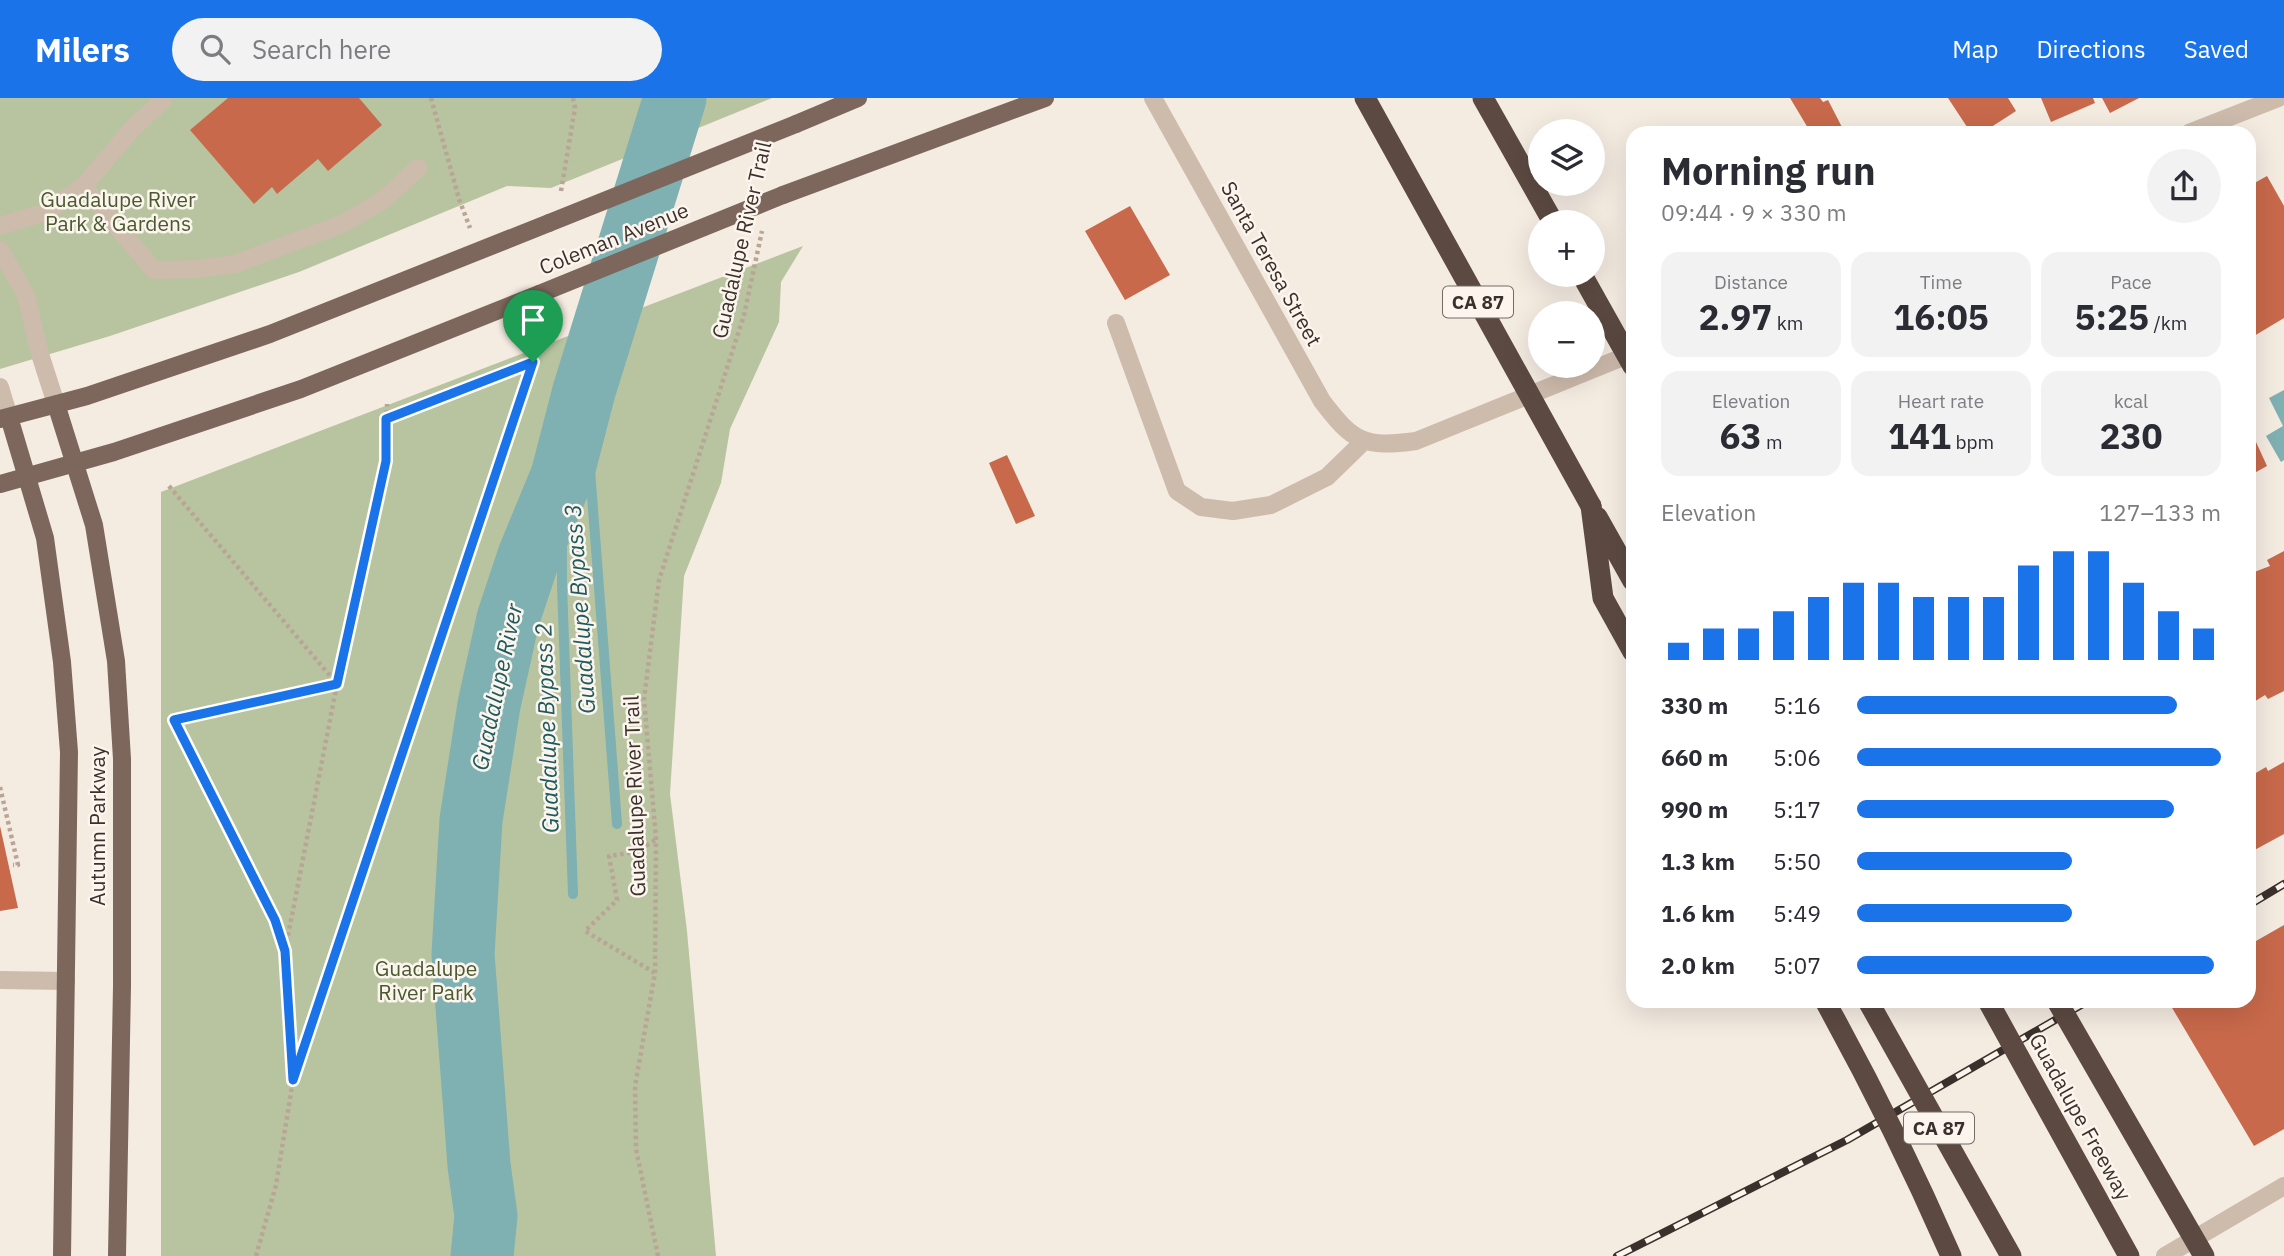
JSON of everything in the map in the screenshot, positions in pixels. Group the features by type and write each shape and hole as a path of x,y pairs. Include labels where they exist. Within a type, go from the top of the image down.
{"highway":[{"name":"CA 87","path":"1365,98 1626,568"},
{"path":"1483,98 1545,210"},
{"path":"1589,287 1626,354"},
{"path":"1591,506 1603,598 1626,639"},
{"path":"1829,1008 1920,1185 1951,1256"},
{"name":"CA 87","path":"1872,1008 2011,1256"},
{"name":"Guadalupe Freeway","path":"1992,1008 2129,1256"},
{"path":"2061,1008 2204,1256"}],"main road":[{"name":"Coleman Avenue","path":"4,418 56,404 270,334 858,98"},
{"name":"Coleman Avenue","path":"0,484 75,463 300,389 540,301 783,195 1045,98"},
{"name":"Autumn Parkway","path":"56,404 94,525 116,661 122,759 122,986 117,1256"},
{"name":"Autumn Parkway","path":"4,418 45,538 62,662 69,752 62,1256"}],"street":[{"name":"Santa Teresa Street","path":"1153,98 1322,401 1339,423 1363,442"},
{"path":"2207,126 2278,98"},
{"path":"0,226 46,212 83,187 131,130 162,101"},
{"path":"83,187 154,270 198,268 235,264 342,224 382,201 418,168"},
{"path":"0,250 26,295 40,354 56,404"},
{"path":"1116,323 1177,491 1201,507 1233,511 1271,505 1327,477 1363,442 1387,445 1416,441 1626,357"},
{"path":"0,387 4,418"},
{"path":"0,980 66,981"},
{"path":"2165,1256 2284,1186"}],"path":[{"path":"431,98 459,199 480,251"},
{"path":"559,202 575,108 573,98"},
{"name":"Guadalupe River Trail","path":"658,1256 636,1149 635,1086 655,973 656,839 644,699 659,580 744,315 764,220"},
{"path":"256,1256 275,1185 293,1080 533,362 540,301"},
{"path":"386,419 533,362"},
{"path":"285,951 337,684 386,461 387,404"},
{"path":"169,486 337,684"},
{"path":"293,1080 285,951 275,920 174,720 337,684"},
{"path":"0,787 18,865 13,865"},
{"path":"655,973 585,932 617,900 609,856 636,852 656,839"}],"green space":[{"name":"Guadalupe River Park & Gardens","path":"0,98 772,98 551,188 507,186 299,272 110,336 0,369"},
{"name":"Guadalupe River Park","path":"803,246 781,282 779,322 730,429 721,483 684,576 670,794 687,931 716,1256 161,1256 161,492"}],"water":[{"path":"2284,390 2284,460 2281,462 2266,436 2283,426 2269,398"}],"building":[{"path":"228,98 359,98 382,125 328,171 318,159 277,194 272,187 254,204 190,130"},
{"path":"1790,98 1820,98 1823,102 1828,100 1841,126 1807,126"},
{"path":"1948,98 2008,98 2016,111 1993,126 1966,126"},
{"path":"2041,98 2093,98 2095,103 2051,122"},
{"path":"2102,98 2139,98 2110,113"},
{"path":"2267,176 2284,206 2284,318 2256,335 2256,182"},
{"path":"1130,206 1170,275 1125,300 1085,231"},
{"path":"2256,442 2267,466 2256,472"},
{"path":"1007,455 1035,516 1016,524 989,463"},
{"path":"2284,551 2284,691 2268,699 2265,695 2256,701 2256,571 2270,566 2267,560"},
{"path":"2284,762 2284,834 2256,849 2256,773 2266,767 2268,771"},
{"path":"0,826 18,908 0,911"},
{"path":"2284,925 2284,1129 2254,1146 2172,1008 2256,1008 2256,941"}],"waterway":[{"name":"Guadalupe River","path":"482,1256 486,1216 479,1165 463,954 471,820 489,705 508,619 529,556 562,476 584,391 675,98"},
{"name":"Guadalupe Bypass 3","path":"584,391 617,824"},
{"name":"Guadalupe Bypass 2","path":"562,476 562,585 573,894"}],"railway":[{"path":"2256,901 2284,884"},
{"path":"1617,1256 1847,1140 2076,1008"}],"route":[{"path":"533,362 293,1080 285,951 275,920 174,720 337,684 386,461 386,419 533,362"}]}
